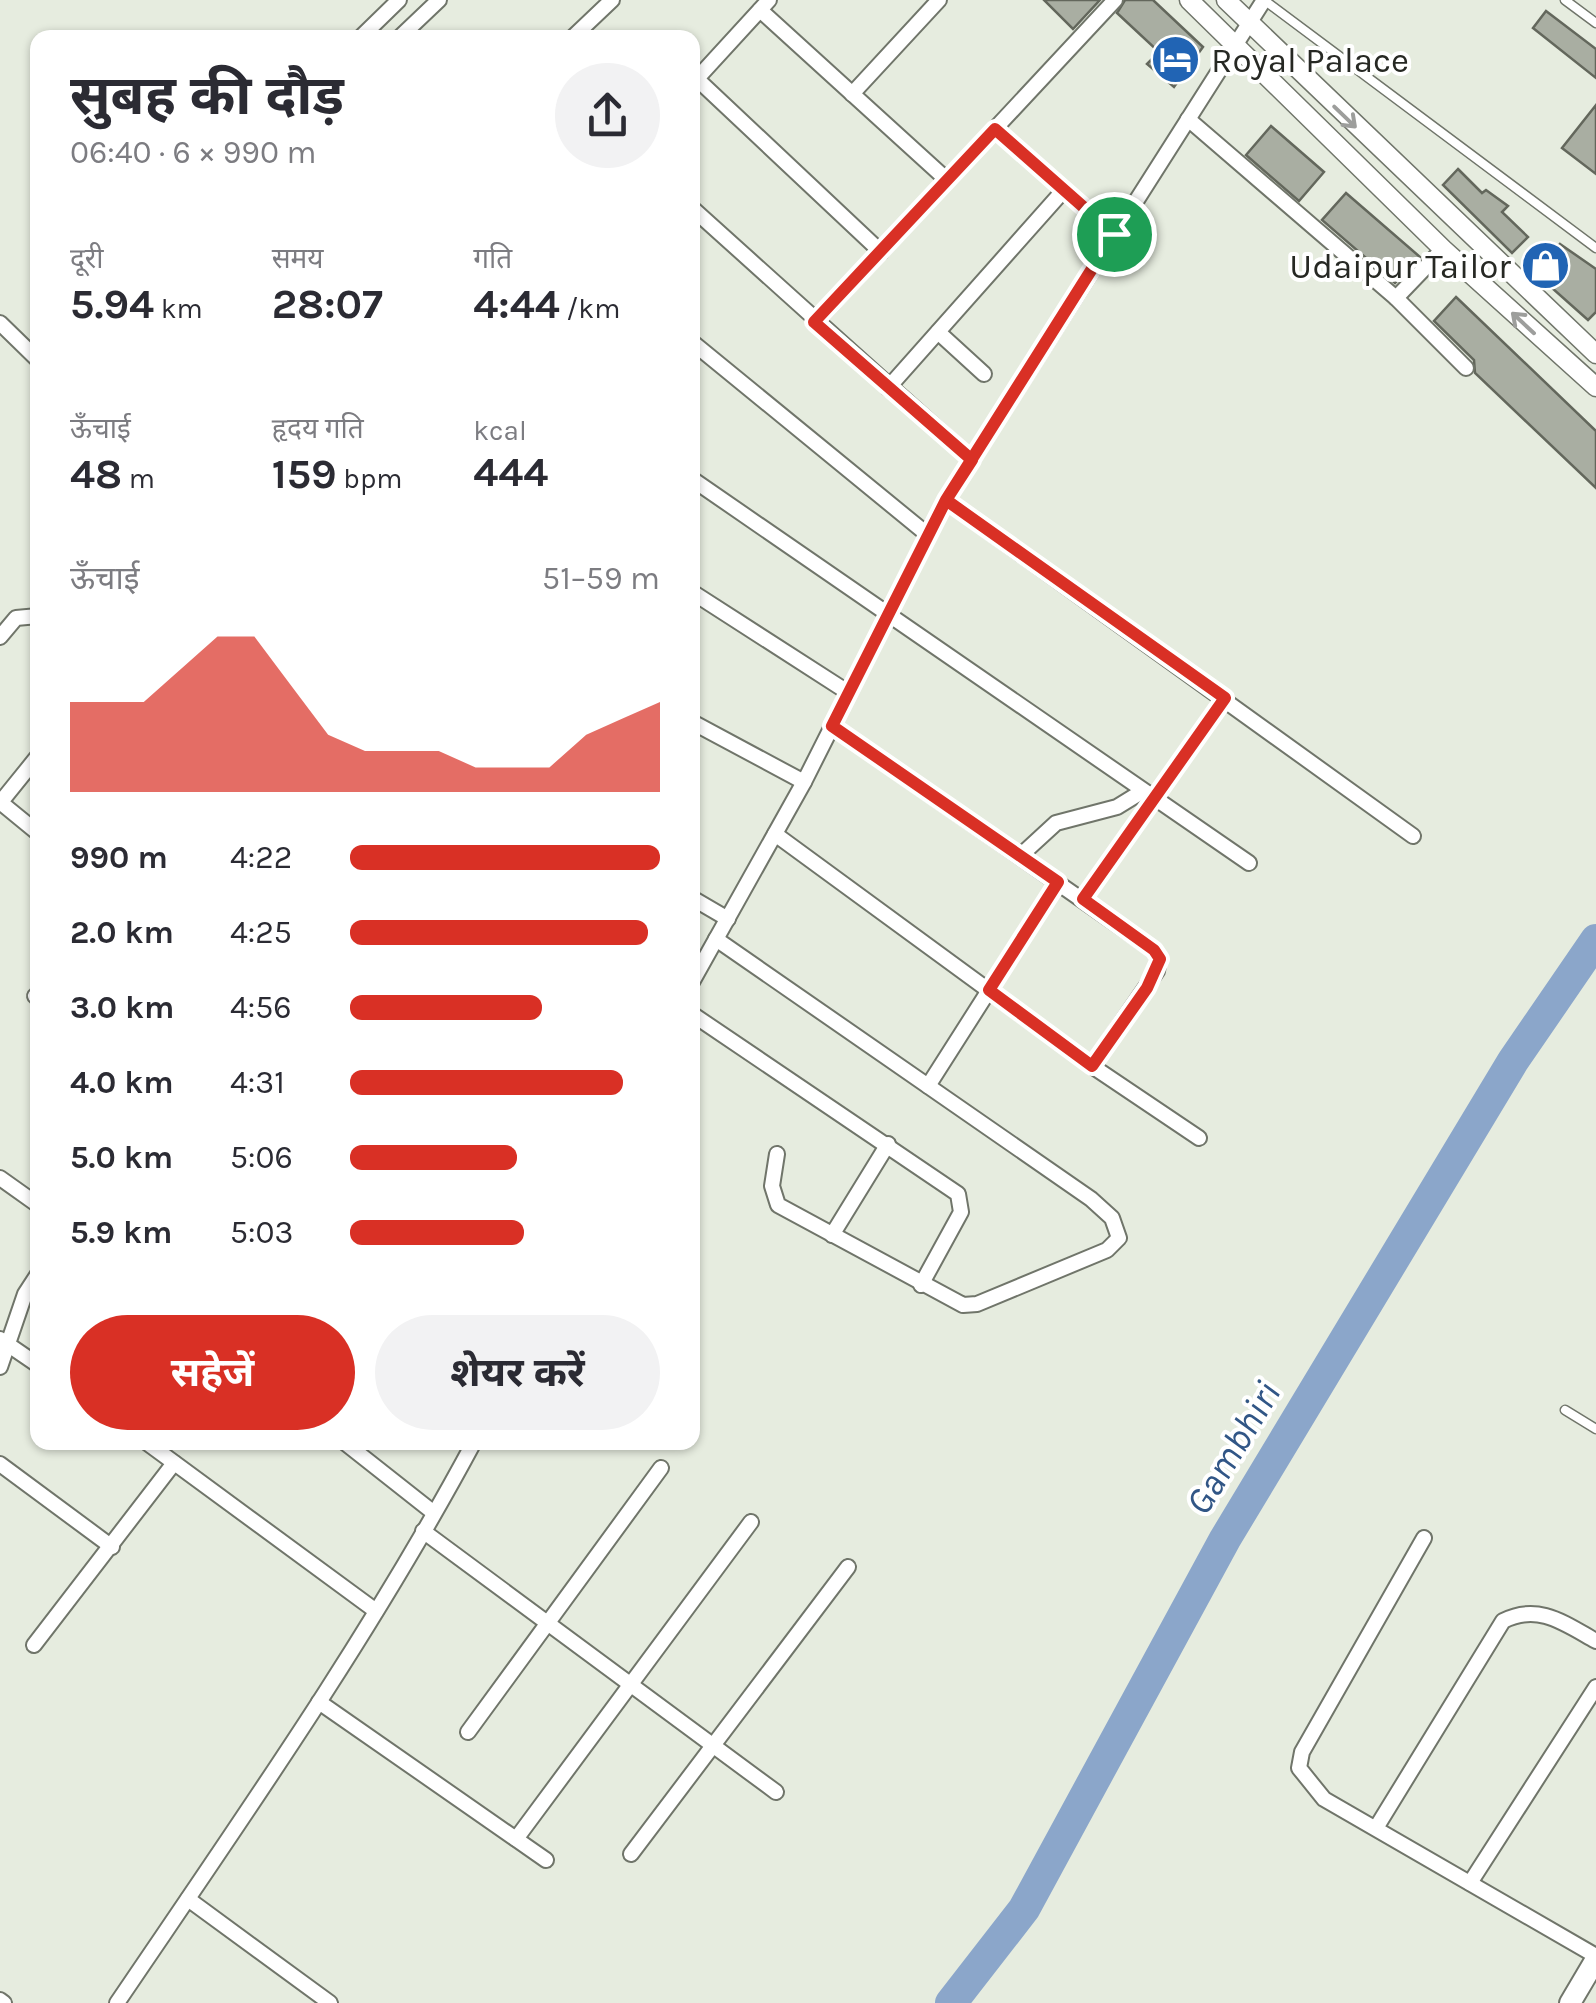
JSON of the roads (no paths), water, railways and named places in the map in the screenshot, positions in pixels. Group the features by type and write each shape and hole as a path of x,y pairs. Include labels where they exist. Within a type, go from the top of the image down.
{"main road":[{"path":"1570,2003 1596,1958"}],"street":[{"path":"368,30 398,0"},
{"path":"413,30 439,0"},
{"path":"580,30 612,0"},
{"path":"852,94 939,0"},
{"path":"814,322 1115,0"},
{"path":"1189,0 1443,249 1596,387"},
{"path":"1226,0 1596,354"},
{"path":"700,968 804,782 946,500 1264,0"},
{"path":"700,76 765,5 852,94 948,180"},
{"path":"700,87 880,252"},
{"path":"1188,120 1396,298 1466,368"},
{"path":"995,129 1114,234"},
{"path":"888,388 1064,190"},
{"path":"700,215 814,322 972,460"},
{"path":"1396,298 1443,249"},
{"path":"0,323 30,352"},
{"path":"938,332 984,374"},
{"path":"700,349 928,535"},
{"path":"700,484 1249,863"},
{"path":"946,500 1413,836"},
{"path":"700,597 849,693"},
{"path":"0,637 16,618 30,617"},
{"path":"1083,899 1149,794 1225,698"},
{"path":"700,726 804,782"},
{"path":"832,726 1154,950 1160,959 1147,988 1092,1066"},
{"path":"30,766 0,802 30,826"},
{"path":"1020,856 1056,823 1149,794"},
{"path":"775,834 1092,1066 1200,1138"},
{"path":"928,1086 1058,882"},
{"path":"700,903 728,919"},
{"path":"716,939 1091,1199 1112,1218 1120,1238 1108,1250 977,1304 954,1302 788,1212 773,1197 777,1154"},
{"path":"700,1019 949,1186 962,1202 956,1223 921,1285"},
{"path":"832,1235 888,1144"},
{"path":"0,1178 30,1199"},
{"path":"0,1366 5,1342 30,1286"},
{"path":"5,1342 30,1359"},
{"path":"157,1450 376,1611"},
{"path":"356,1450 434,1513"},
{"path":"117,2003 318,1702 469,1450"},
{"path":"34,1645 174,1463"},
{"path":"0,1464 112,1547"},
{"path":"468,1732 662,1468"},
{"path":"516,1839 751,1522"},
{"path":"423,1531 776,1792"},
{"path":"1424,1538 1302,1752 1299,1768 1324,1798 1596,1958"},
{"path":"632,1854 848,1566"},
{"path":"1376,1828 1503,1620 1520,1612 1538,1612 1596,1640"},
{"path":"1470,1883 1596,1686"},
{"path":"318,1702 546,1860"},
{"path":"188,1899 330,2003"}],"lane":[{"path":"1264,0 1596,248"},
{"path":"1565,0 1596,24"},
{"path":"1565,1410 1596,1429"}],"waterway":[{"name":"Gambhiri","path":"951,2003 1024,1909 1225,1539 1513,1061 1596,940"}],"place":[{"name":"Royal Palace","path":"1176,60"},
{"name":"Udaipur Tailor","path":"1546,266"}]}
